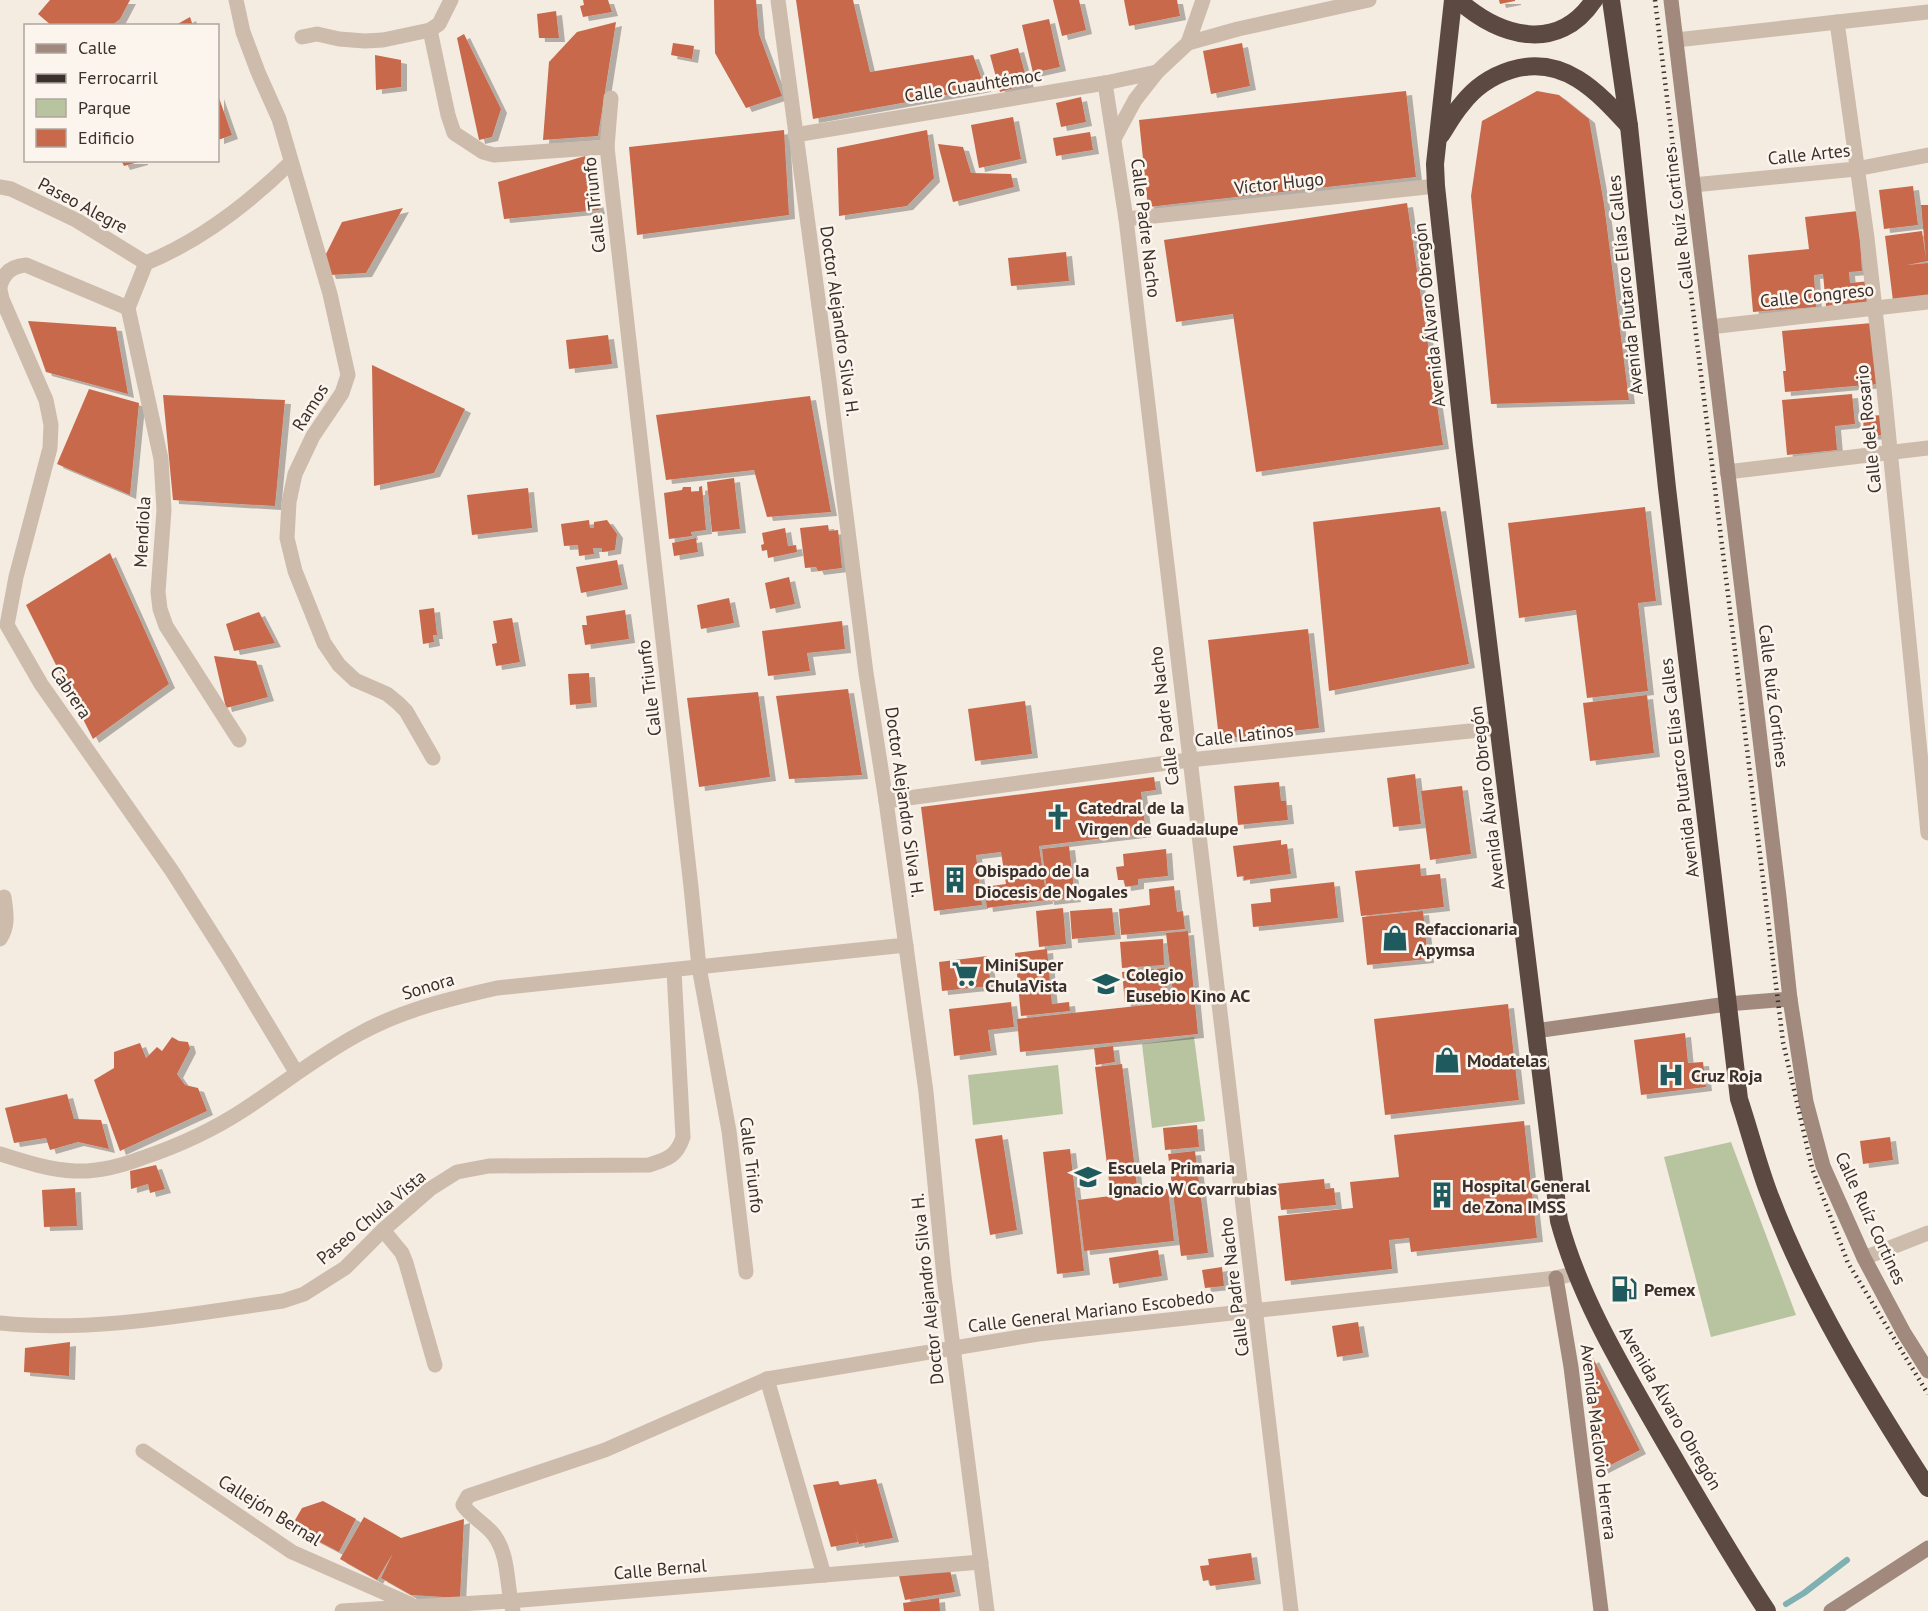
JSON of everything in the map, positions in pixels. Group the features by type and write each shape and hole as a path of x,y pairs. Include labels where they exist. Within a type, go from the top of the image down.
{"highway":[{"name":"Avenida Álvaro Obregón","path":"1454,0 1435,165 1436,186 1464,446 1559,1221 1576,1273 1610,1348 1738,1566 1767,1611"},
{"path":"1458,0 1475,15 1493,25 1510,32 1539,34 1551,33 1573,24 1586,12 1594,0"},
{"name":"Avenida Plutarco Elías Calles","path":"1611,0 1629,126 1667,488 1739,1099 1768,1191 1804,1274 1872,1402 1928,1488"},
{"path":"1539,34 1539,65"},
{"path":"1438,139 1462,103 1481,84 1500,74 1522,67 1539,65 1568,72 1609,104 1629,126"}],"street":[{"name":"Ramos","path":"236,0 243,32 279,119 330,294 348,375 342,393 313,436 296,474 289,502 286,538 295,571 324,643 339,665 355,680 387,694 406,711 433,758"},
{"path":"302,37 317,34 365,41 383,40 430,30 439,24 451,0"},
{"name":"Doctor Alejandro Silva H.","path":"778,0 866,673 926,1092 953,1349 987,1611"},
{"path":"1188,43 1203,0"},
{"path":"1115,137 1135,100 1157,72 1188,43 1238,29 1369,0"},
{"name":"Calle Ruíz Cortines","path":"1671,0 1790,999 1806,1102 1823,1166 1864,1258 1904,1333 1928,1371"},
{"path":"1676,40 1928,12"},
{"name":"Calle del Rosario","path":"1837,22 1875,308 1928,833"},
{"path":"430,30 454,134 483,152 494,155 607,147"},
{"name":"Calle Cuauhtémoc","path":"795,135 1105,83 1157,72"},
{"name":"Calle Padre Nacho","path":"1105,83 1126,219 1188,760 1291,1611"},
{"name":"Calle Triunfo","path":"611,98 607,147 699,967 729,1131 746,1272"},
{"name":"Calle Artes","path":"1693,185 1856,169 1928,155"},
{"path":"128,308 146,263 170,253 262,191 290,163"},
{"name":"Víctor Hugo","path":"1126,219 1436,186"},
{"name":"Paseo Alegre","path":"0,188 11,189 76,220 146,263"},
{"name":"Cabrera","path":"128,308 26,264 18,265 8,271 2,279 0,289 2,299 46,400 51,425 50,448 3,620 41,684 172,871 296,1072"},
{"name":"Calle Congreso","path":"1710,327 1928,302"},
{"name":"Mendiola","path":"128,308 161,459 164,510 158,592 160,609 166,626 239,740"},
{"path":"1727,472 1928,448"},
{"name":"Calle Latinos","path":"886,801 1188,760 1499,728"},
{"path":"0,939 6,930 4,897"},
{"name":"Sonora","path":"0,1154 37,1166 76,1171 119,1166 164,1151 205,1132 245,1109 296,1072 359,1034 397,1016 441,1000 497,988 906,945"},
{"name":"Paseo Chula Vista","path":"0,1323 40,1327 125,1323 283,1301 304,1294 345,1268 383,1230 430,1190 457,1172 489,1166 650,1165 666,1160 679,1150 683,1137 674,970"},
{"path":"1535,1030 1727,1004 1790,999"},
{"path":"383,1230 402,1253 406,1263 435,1365"},
{"path":"1864,1258 1928,1233"},
{"name":"Calle General Mariano Escobedo","path":"512,1606 505,1558 501,1547 493,1533 463,1505 468,1496 605,1450 767,1379 1038,1334 1556,1278 1576,1273"},
{"name":"Avenida Maclovio Herrera","path":"1556,1278 1571,1367 1601,1611"},
{"path":"767,1379 824,1575"},
{"name":"Callejón Bernal","path":"143,1451 256,1530 292,1552 414,1606"},
{"path":"1831,1611 1928,1548"},
{"name":"Calle Bernal","path":"342,1611 414,1606 512,1606 981,1562"}],"green space":[{"path":"1194,1037 1205,1121 1152,1128 1142,1044"},
{"path":"1058,1065 1063,1114 973,1125 968,1075"},
{"path":"1731,1142 1796,1315 1711,1337 1664,1157"}],"building":[{"path":"50,0 130,0 120,19 114,24 50,24 38,14"},
{"path":"583,0 608,0 612,12 583,17 580,6 584,5"},
{"path":"714,0 756,0 759,34 782,96 746,108 715,53"},
{"path":"796,0 853,0 870,72 973,55 985,88 813,119"},
{"path":"1053,0 1079,0 1086,30 1062,36"},
{"path":"1124,0 1177,0 1180,16 1129,26"},
{"path":"1499,0 1515,0 1515,1 1500,4"},
{"path":"556,11 559,38 539,38 537,14"},
{"path":"190,17 192,24 178,24"},
{"path":"1049,19 1060,67 1033,73 1022,25"},
{"path":"616,22 598,136 543,140 549,62 577,32"},
{"path":"464,34 501,109 492,137 479,140 457,38"},
{"path":"673,43 694,46 692,59 671,55"},
{"path":"1242,43 1250,86 1211,94 1203,51"},
{"path":"1018,48 1028,84 1000,92 990,55"},
{"path":"375,55 401,60 401,87 376,90"},
{"path":"1406,91 1416,177 1148,207 1139,120"},
{"path":"1537,91 1559,95 1589,119 1604,204 1629,400 1491,404 1471,196 1482,121"},
{"path":"1081,97 1086,122 1061,127 1056,103"},
{"path":"219,98 232,135 219,140"},
{"path":"1013,117 1021,159 979,168 971,125"},
{"path":"784,130 789,215 637,235 629,147"},
{"path":"927,130 934,178 907,206 839,216 837,148"},
{"path":"1090,132 1093,150 1056,156 1053,138"},
{"path":"938,144 963,147 971,173 1011,174 1014,187 953,202"},
{"path":"585,156 599,210 504,219 498,182"},
{"path":"122,162 138,162 124,166"},
{"path":"1913,186 1918,225 1884,229 1879,190"},
{"path":"1407,203 1443,445 1256,472 1233,314 1176,322 1164,240"},
{"path":"1921,205 1928,205 1928,261 1907,265 1928,263 1928,298 1893,301 1885,236 1922,231 1926,259"},
{"path":"403,208 366,273 330,275 324,258 342,222"},
{"path":"1858,211 1862,271 1849,272 1850,283 1870,281 1872,302 1826,306 1823,274 1814,275 1816,307 1753,312 1748,255 1809,249 1805,217"},
{"path":"1066,252 1069,281 1011,286 1008,258"},
{"path":"28,321 116,327 128,394 46,372"},
{"path":"1872,323 1878,384 1785,392 1783,371 1786,371 1782,331"},
{"path":"608,335 612,364 569,369 566,340"},
{"path":"372,365 465,409 434,473 374,486"},
{"path":"89,389 139,403 130,495 57,464"},
{"path":"1852,394 1855,424 1835,426 1837,450 1787,455 1782,400"},
{"path":"163,395 285,400 275,506 173,500"},
{"path":"810,396 831,512 767,517 754,470 666,480 656,415"},
{"path":"1885,415 1886,435 1864,436 1863,416"},
{"path":"734,478 740,529 712,532 707,482"},
{"path":"702,486 706,530 691,532 692,536 669,539 664,493 682,490 683,487 691,487 691,492 699,491 699,487"},
{"path":"528,488 532,528 472,535 467,495"},
{"path":"1440,507 1469,664 1329,691 1313,522"},
{"path":"1645,507 1656,601 1638,603 1648,691 1587,698 1576,610 1519,618 1508,523"},
{"path":"589,520 590,528 594,528 594,522 607,520 617,534 615,550 602,552 602,548 593,548 594,554 579,556 578,545 564,546 561,524"},
{"path":"828,525 829,531 838,530 842,568 818,571 816,567 805,568 800,528"},
{"path":"785,528 788,546 796,545 797,552 768,558 767,550 762,551 761,545 764,544 762,533"},
{"path":"696,538 698,552 674,556 672,543"},
{"path":"110,553 169,684 93,739 26,605"},
{"path":"617,560 622,585 581,593 576,567"},
{"path":"789,577 795,604 770,609 765,583"},
{"path":"729,598 734,623 701,629 697,605"},
{"path":"434,608 437,635 433,635 434,642 423,644 419,610"},
{"path":"625,610 629,639 585,645 582,625 587,625 586,616"},
{"path":"259,612 275,643 234,651 226,624"},
{"path":"512,618 520,662 496,666 492,644 497,643 493,621"},
{"path":"842,621 845,649 807,653 810,671 768,676 762,631"},
{"path":"1308,629 1319,728 1219,739 1208,640"},
{"path":"214,656 256,661 268,697 226,708"},
{"path":"589,673 591,703 570,705 568,674"},
{"path":"848,689 862,775 789,779 776,696"},
{"path":"758,692 770,777 699,787 687,698"},
{"path":"1647,695 1654,753 1590,761 1583,703"},
{"path":"1025,701 1032,754 975,761 968,709"},
{"path":"1415,774 1421,824 1393,827 1387,778"},
{"path":"1154,777 1156,790 1141,792 1146,833 1039,846 1047,900 987,908 984,887 1006,884 1001,852 976,855 982,905 934,911 921,807"},
{"path":"1279,782 1281,801 1286,801 1288,820 1238,825 1234,786"},
{"path":"1462,786 1471,854 1430,860 1421,791"},
{"path":"1281,840 1281,845 1287,844 1291,874 1244,880 1244,876 1237,877 1233,846"},
{"path":"1069,846 1075,898 1048,901 1042,849"},
{"path":"1166,849 1168,876 1138,879 1138,885 1125,887 1124,880 1118,880 1116,867 1124,866 1123,854"},
{"path":"1420,864 1421,876 1440,874 1444,907 1361,916 1355,871"},
{"path":"1334,882 1338,918 1253,927 1251,904 1271,902 1270,889"},
{"path":"1174,886 1177,912 1183,911 1185,929 1121,935 1119,909 1150,905 1149,889"},
{"path":"1063,908 1066,944 1039,947 1036,911"},
{"path":"1112,908 1115,935 1072,939 1070,911"},
{"name":"Refaccionaria Apymsa","path":"1423,911 1428,959 1367,965 1362,917"},
{"path":"1188,931 1198,1034 1020,1052 1017,1019 1174,1002 1166,933"},
{"path":"1163,939 1164,965 1122,968 1120,942"},
{"path":"1047,949 1052,1004 1069,1002 1070,1011 1021,1016 1015,953"},
{"name":"MiniSuper ChulaVista","path":"987,956 991,986 942,991 939,962"},
{"path":"1165,968 1168,1001 1125,1004 1122,972"},
{"path":"1011,1002 1014,1027 988,1030 991,1051 954,1056 949,1009"},
{"name":"Modatelas","path":"1508,1004 1519,1100 1385,1115 1374,1019"},
{"name":"Cruz Roja","path":"1685,1033 1688,1063 1703,1062 1706,1087 1641,1095 1634,1040"},
{"path":"172,1037 188,1042 190,1049 177,1074 185,1085 198,1088 207,1111 120,1151 94,1080 114,1068 114,1052 140,1043 146,1058 157,1047 162,1051"},
{"path":"1113,1046 1115,1062 1096,1065 1094,1048"},
{"path":"1122,1064 1137,1186 1110,1189 1095,1067"},
{"path":"67,1094 74,1119 101,1120 109,1149 78,1142 50,1150 46,1138 14,1143 5,1108"},
{"name":"Hospital General de Zona IMSS","path":"1524,1121 1537,1238 1411,1252 1409,1238 1389,1240 1392,1269 1285,1281 1278,1216 1353,1208 1350,1182 1399,1177 1394,1135"},
{"path":"1197,1125 1199,1147 1165,1150 1163,1128"},
{"path":"1002,1135 1017,1230 990,1235 975,1139"},
{"path":"1890,1137 1893,1160 1863,1164 1860,1141"},
{"path":"1070,1149 1084,1271 1057,1274 1043,1152"},
{"path":"1195,1151 1208,1253 1181,1256 1168,1154"},
{"path":"156,1165 165,1189 150,1193 148,1184 131,1189 130,1171"},
{"path":"1324,1179 1325,1189 1334,1188 1336,1205 1281,1210 1279,1192 1275,1193 1275,1184"},
{"path":"75,1188 77,1226 44,1227 42,1190"},
{"path":"1168,1189 1174,1241 1084,1251 1078,1200"},
{"path":"1158,1250 1162,1276 1113,1284 1109,1258"},
{"path":"1222,1267 1224,1286 1205,1288 1202,1270"},
{"path":"1358,1322 1363,1353 1337,1357 1332,1326"},
{"path":"70,1342 69,1376 24,1372 25,1348"},
{"path":"1593,1358 1640,1450 1599,1471 1587,1362"},
{"path":"876,1479 893,1538 859,1544 855,1531 858,1542 831,1547 813,1485 838,1481 840,1485"},
{"path":"323,1501 356,1519 339,1552 291,1527 302,1508"},
{"path":"364,1517 401,1538 464,1519 460,1598 411,1595 381,1578 393,1553 377,1580 340,1559"},
{"path":"1251,1553 1255,1580 1210,1586 1209,1580 1203,1581 1200,1566 1209,1565 1208,1559"},
{"path":"950,1570 955,1592 905,1600 899,1576"},
{"path":"939,1598 940,1611 904,1611 903,1603"}],"waterway":[{"path":"1786,1604 1847,1560"}],"railway":[{"path":"1655,0 1783,1042 1812,1168 1848,1263 1928,1394"}],"place":[{"name":"Catedral de la Virgen de Guadalupe","path":"1058,817"},
{"name":"Obispado de la Diocesis de Nogales","path":"955,880"},
{"name":"Refaccionaria Apymsa","path":"1395,938"},
{"name":"MiniSuper ChulaVista","path":"965,974"},
{"name":"Colegio Eusebio Kino AC","path":"1106,984"},
{"name":"Modatelas","path":"1447,1060"},
{"name":"Cruz Roja","path":"1671,1075"},
{"name":"Escuela Primaria Ignacio W Covarrubias","path":"1088,1177"},
{"name":"Hospital General de Zona IMSS","path":"1442,1195"},
{"name":"Pemex","path":"1624,1289"}]}
